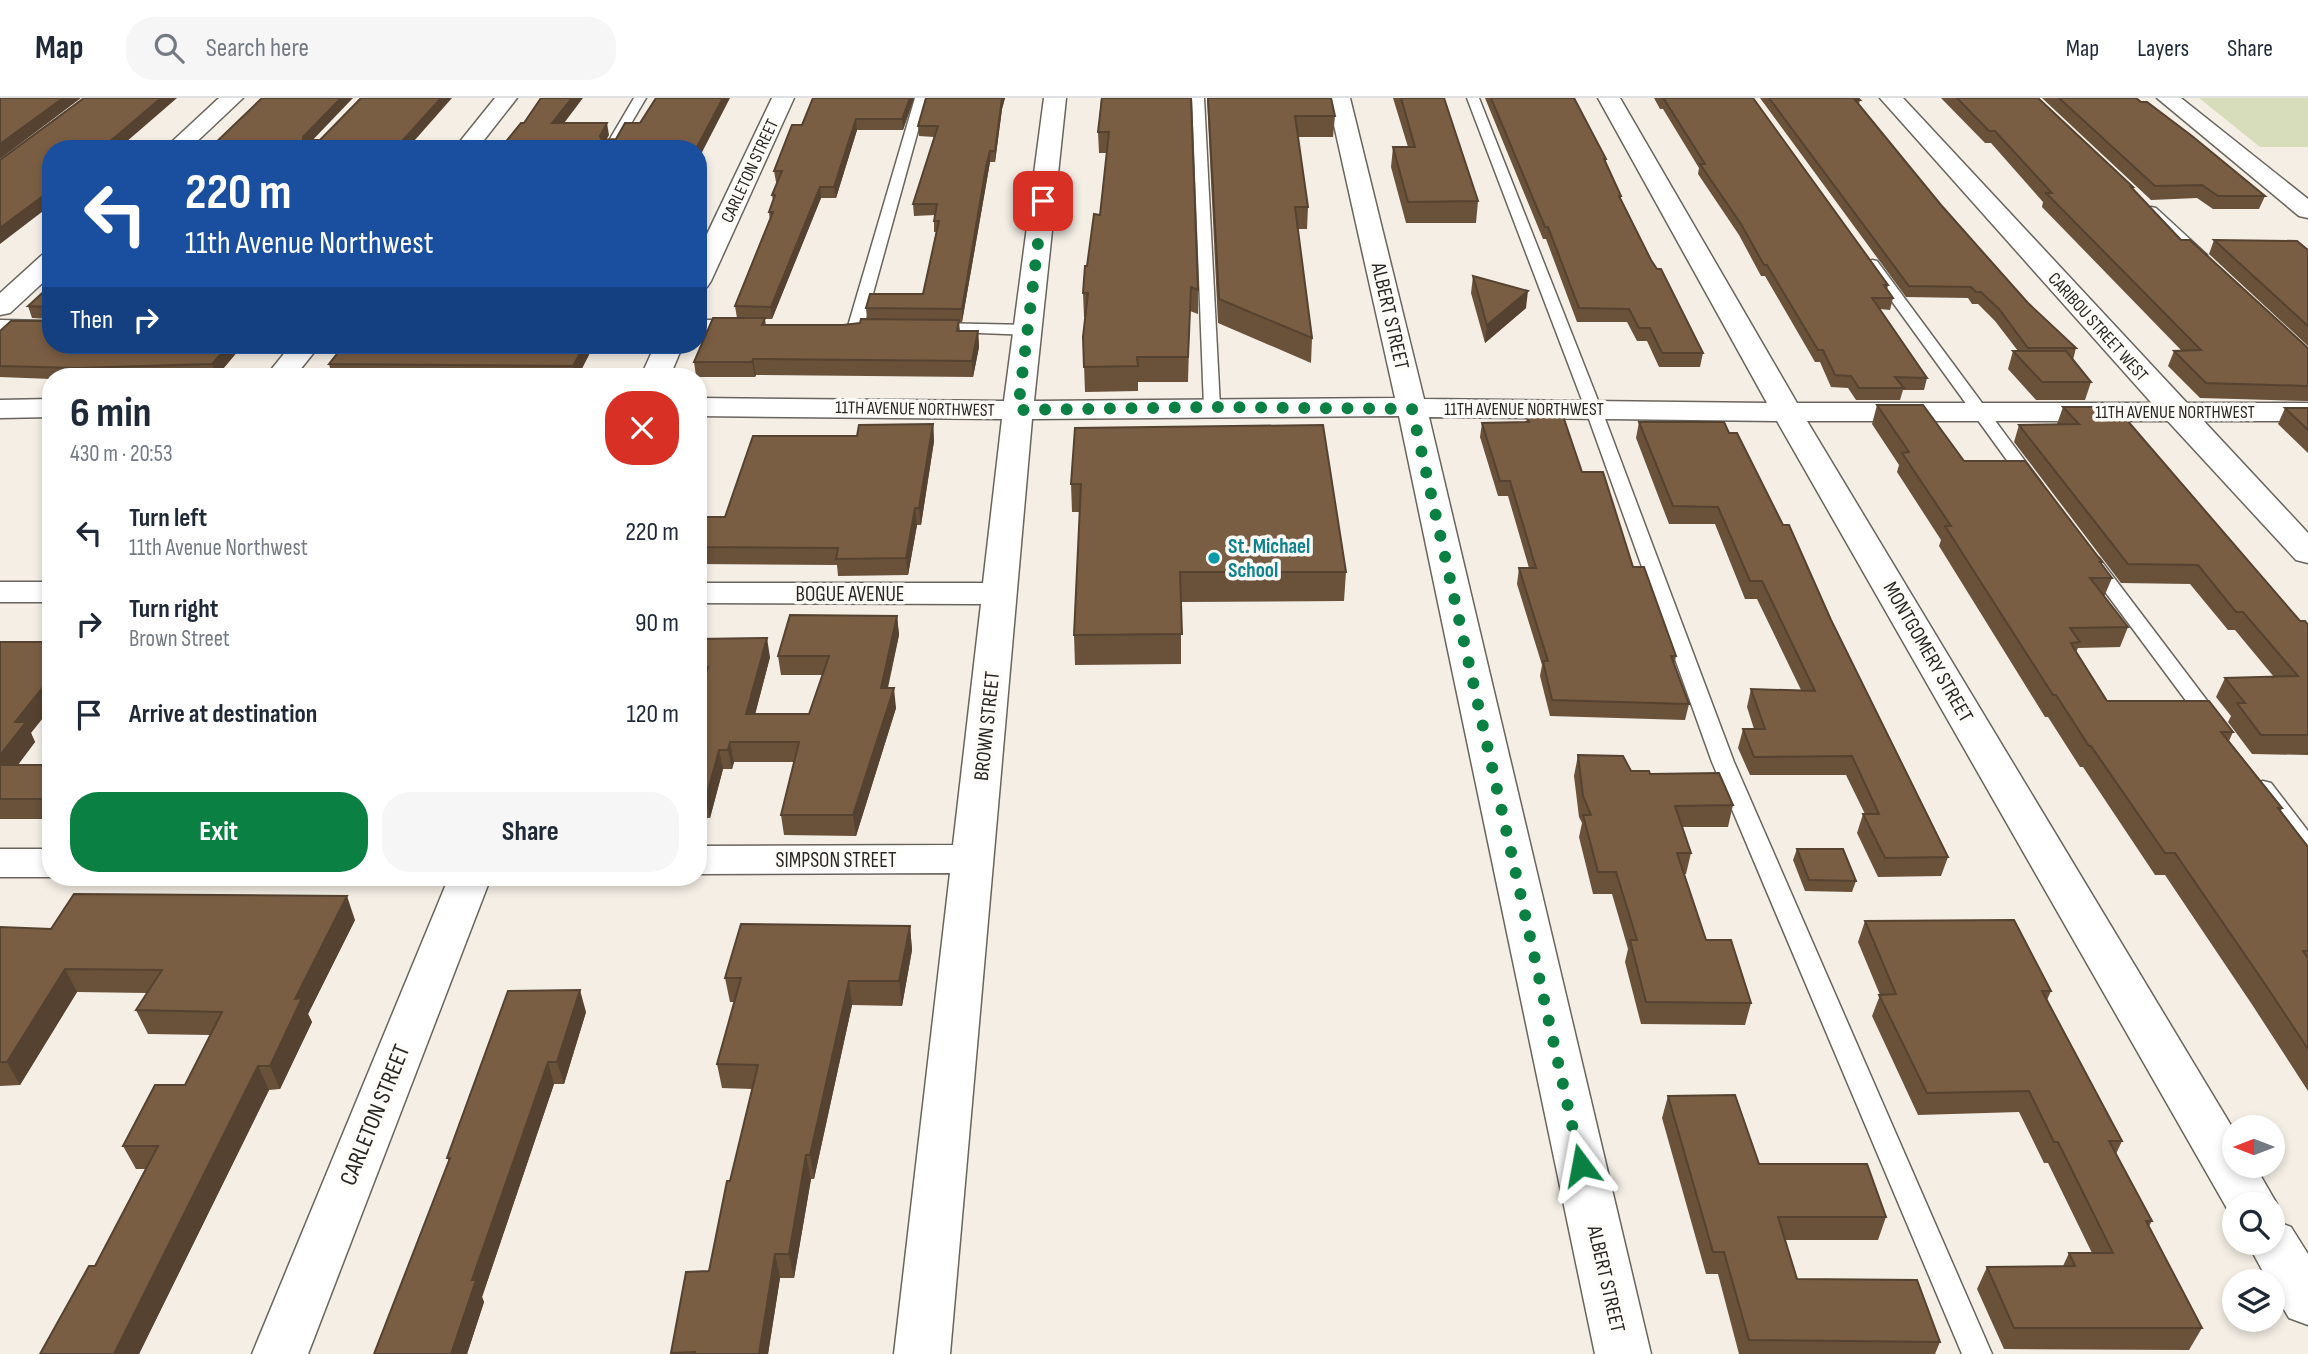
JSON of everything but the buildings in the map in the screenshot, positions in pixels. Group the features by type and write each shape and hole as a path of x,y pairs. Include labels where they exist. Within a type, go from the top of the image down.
{"street":[{"path":"185,140 232,98"},
{"path":"472,140 506,98"},
{"name":"CARLETON STREET","path":"707,262 783,98"},
{"name":"BROWN STREET","path":"922,1354 1018,410 1055,98"},
{"name":"ALBERT STREET","path":"1339,98 1412,409 1623,1354"},
{"name":"MONTGOMERY STREET","path":"1609,98 1787,412 2244,1192"},
{"name":"CARIBOU STREET WEST","path":"1891,98 2308,553"},
{"path":"2168,98 2308,211"},
{"path":"0,307 42,269"},
{"path":"287,368 298,354"},
{"name":"11TH AVENUE NORTHWEST","path":"707,407 2308,412"},
{"path":"0,409 42,408"},
{"path":"0,592 42,592"},
{"name":"BOGUE AVENUE","path":"707,593 1001,594"},
{"name":"SIMPSON STREET","path":"707,860 974,859"},
{"path":"0,863 42,863"},
{"name":"CARLETON STREET","path":"280,1354 466,886"},
{"path":"2281,1255 2308,1302"}],"lane":[{"path":"615,140 640,98"},
{"path":"856,326 921,98"},
{"path":"1198,98 1212,407"},
{"path":"1473,98 1593,408 1723,762 1977,1354"},
{"path":"2140,200 2209,265"},
{"path":"1865,254 2044,498"},
{"path":"0,325 42,326"},
{"path":"707,325 751,325"},
{"path":"922,327 1029,330"},
{"path":"2085,552 2225,738"},
{"path":"2250,771 2308,848"}],"green space":[{"path":"2199,98 2308,98 2308,147 2260,147"}],"place":[{"name":"St. Michael School","path":"1214,558"}],"route":[{"path":"1043,201 1018,410 1212,407 1412,409 1581,1165"}]}
